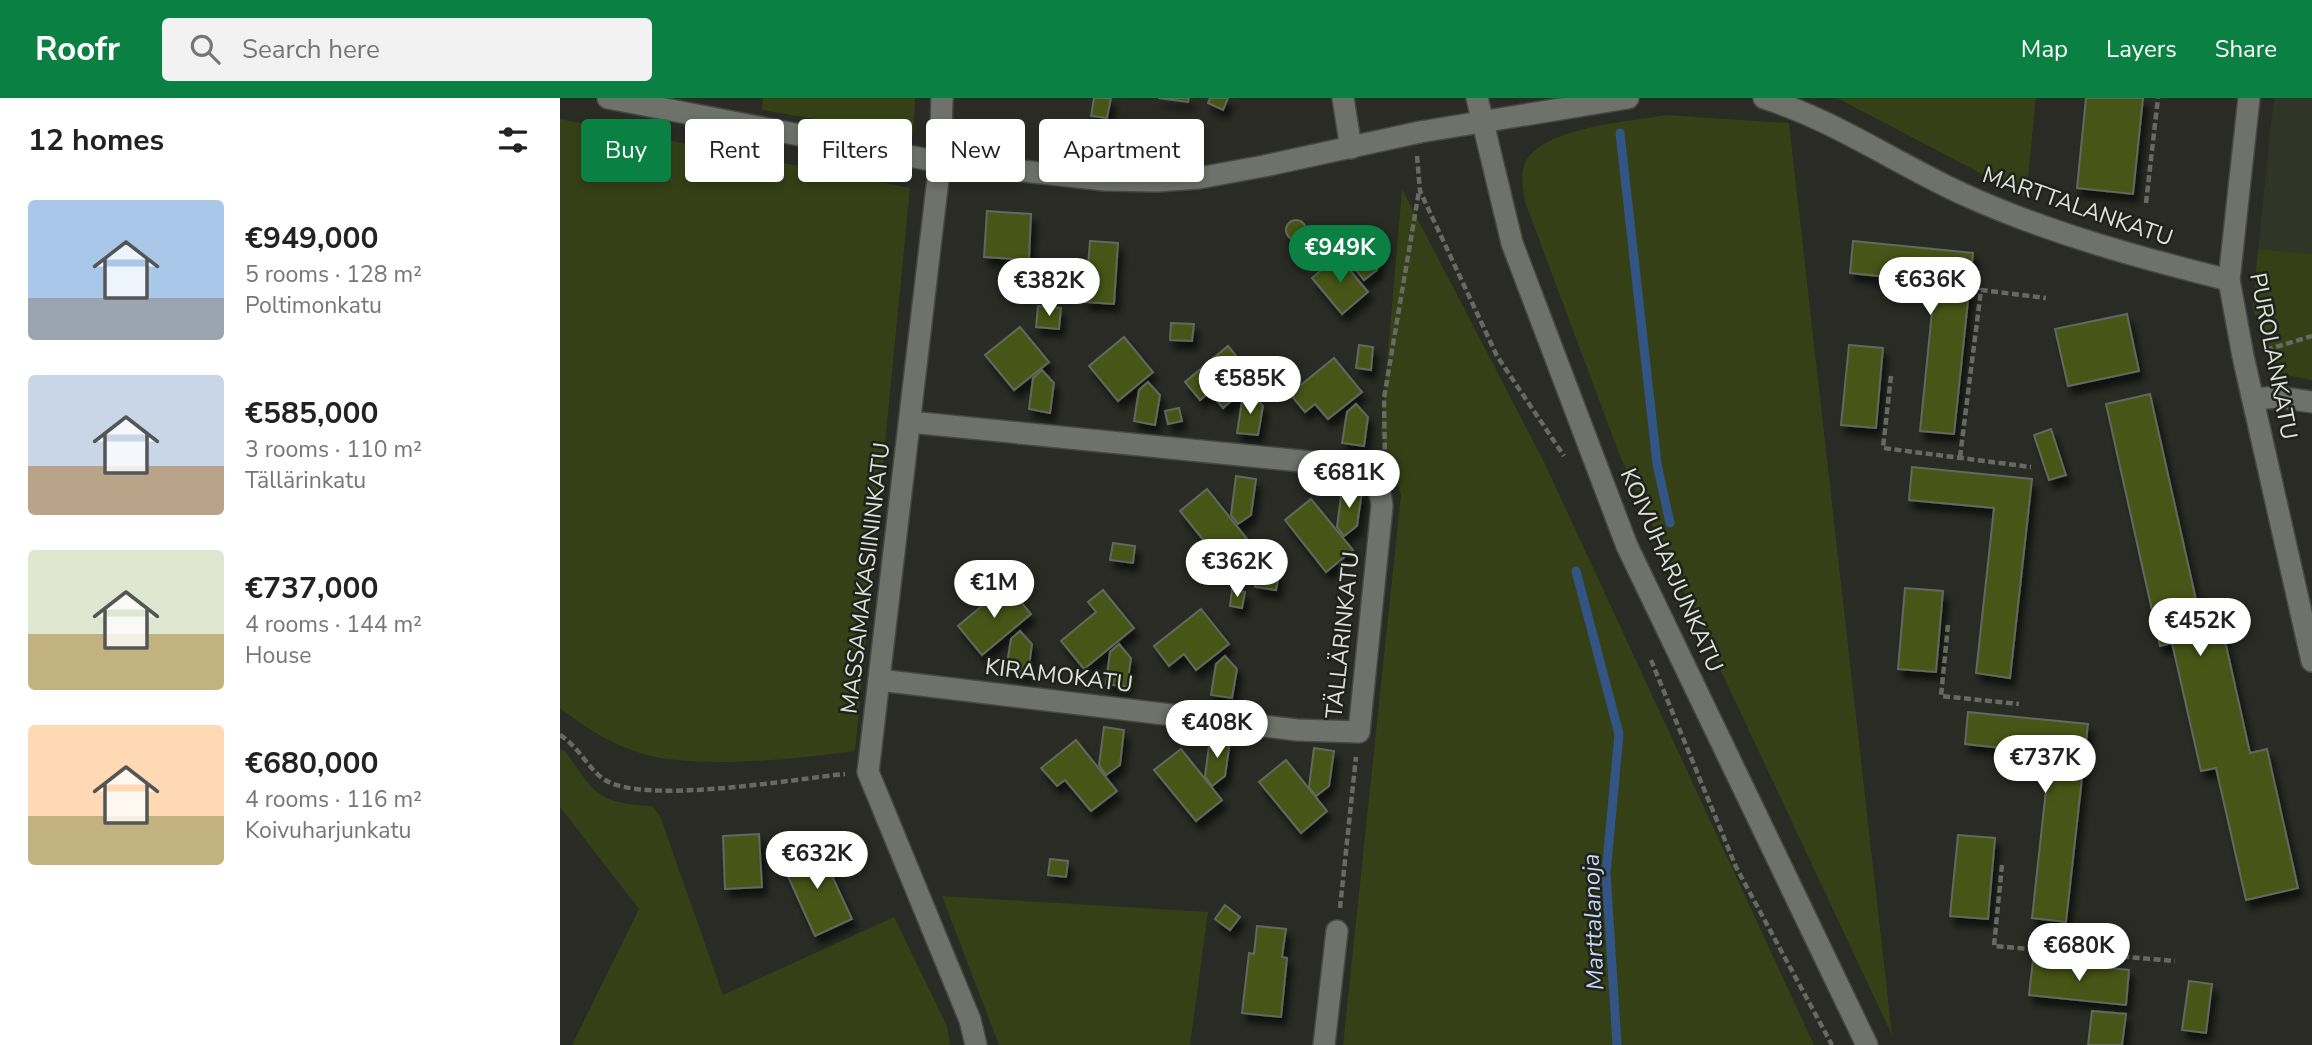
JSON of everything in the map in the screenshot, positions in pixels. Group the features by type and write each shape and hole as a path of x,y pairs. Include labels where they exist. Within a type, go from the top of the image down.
{"street":[{"path":"608,98 926,159"},
{"name":"MASSAMAKASIININKATU","path":"941,119 942,98"},
{"path":"1343,98 1351,148"},
{"name":"KOIVUHARJUNKATU","path":"1478,98 1511,243 1627,546 1867,1045"},
{"path":"1025,171 1105,180 1157,181 1199,178 1420,132 1628,98"},
{"name":"MARTTALANKATU","path":"1764,98 1807,112 1964,195 2037,224 2229,280"},
{"name":"PUROLANKATU","path":"2249,98 2229,280 2243,356 2312,661"},
{"name":"MASSAMAKASIININKATU","path":"938,182 868,772 970,1020 976,1045"},
{"path":"2253,400 2278,397 2312,402"},
{"name":"TÄLLÄRINKATU","path":"910,422 1351,466 1371,476 1381,492 1382,506 1359,732"},
{"name":"KIRAMOKATU","path":"879,680 1297,730 1359,732"},
{"path":"1324,1045 1337,931"}],"path":[{"path":"2146,203 2158,98"},
{"path":"1385,465 1384,398 1420,191 1417,152"},
{"path":"1420,191 1497,356 1566,460"},
{"path":"1960,457 1981,290 2046,298"},
{"path":"2243,356 2312,336"},
{"path":"1891,376 1883,448 2031,467"},
{"path":"1948,625 1941,696 2019,704"},
{"path":"1647,650 1736,867 1832,1045"},
{"name":"TÄLLÄRINKATU","path":"1337,931 1359,732"},
{"path":"560,735 575,744 604,779 627,788 659,791 868,772"},
{"path":"2002,865 1994,946 2175,961"}],"shaded area":[{"path":"2274,98 2312,98 2312,254 2258,249"}],"green space":[{"path":"763,98 915,98 913,136 912,119 814,119 762,110"},
{"path":"1837,98 2036,98 2026,197"},
{"path":"1666,115 1789,123 1892,1035 1620,456 1525,202 1523,169 1531,155 1544,144 1585,129"},
{"path":"560,119 581,123 581,182 671,182 671,141 685,144 685,182 784,182 784,163 798,166 798,182 880,182 910,188 855,751 746,761 663,758 640,753 608,740 560,708"},
{"path":"1402,189 1545,464 1814,1045 1343,1045 1401,495 1381,434"},
{"path":"2258,249 2312,254 2312,380 2275,373 2253,308"},
{"path":"560,749 565,751 583,777 599,793 619,802 652,806 660,816 723,995 894,917 947,1026 950,1045 572,1045 639,909 560,807"},
{"path":"942,896 1208,912 1190,1045 999,1045"}],"building":[{"path":"1094,98 1111,98 1107,118 1091,116"},
{"path":"1158,98 1189,98 1188,102"},
{"path":"1210,98 1228,98 1223,110 1208,103"},
{"path":"2086,98 2143,98 2133,194 2077,188"},
{"path":"987,211 1031,214 1029,260 984,257"},
{"path":"1296,220 1303,223 1306,230 1303,237 1296,240 1289,237 1286,230 1289,223"},
{"path":"1361,232 1381,234 1377,270 1364,280 1356,270"},
{"path":"1090,241 1118,243 1114,304 1085,302"},
{"path":"1853,241 1973,253 1954,434 1920,431 1935,282 1850,273"},
{"path":"1338,256 1368,292 1342,314 1312,278"},
{"path":"1038,306 1061,308 1059,329 1036,327"},
{"path":"2127,314 2139,371 2068,386 2055,329"},
{"path":"1171,323 1194,324 1192,341 1170,340"},
{"path":"1020,327 1049,362 1014,390 985,355"},
{"path":"1124,337 1153,372 1118,401 1089,366"},
{"path":"1359,345 1373,347 1371,370 1356,368"},
{"path":"1849,345 1883,348 1876,428 1841,425"},
{"path":"1228,346 1256,380 1223,408 1210,392 1200,400 1185,382"},
{"path":"1334,358 1362,392 1328,419 1315,404 1305,412 1290,394"},
{"path":"1042,370 1054,383 1050,413 1029,409 1033,378"},
{"path":"1148,382 1160,395 1155,425 1134,421 1139,390"},
{"path":"1251,393 1263,406 1258,435 1237,433 1242,401"},
{"path":"2150,394 2203,631 2222,627 2250,753 2267,749 2298,888 2246,900 2216,768 2201,771 2172,643 2160,646 2106,404"},
{"path":"1356,404 1368,417 1364,446 1342,443 1347,412"},
{"path":"1179,408 1182,421 1168,424 1165,411"},
{"path":"2051,429 2066,475 2049,480 2034,435"},
{"path":"1912,467 2032,479 2010,678 1976,673 1994,508 1909,500"},
{"path":"1236,476 1256,479 1251,515 1238,524 1231,515"},
{"path":"1342,488 1362,491 1357,526 1344,536 1337,527"},
{"path":"1207,489 1248,540 1221,562 1180,511"},
{"path":"1311,499 1353,550 1326,572 1285,520"},
{"path":"1113,543 1135,546 1133,563 1110,560"},
{"path":"1258,570 1279,574 1276,590 1255,587"},
{"path":"1007,585 1031,614 982,655 958,626"},
{"path":"1905,588 1943,591 1936,672 1898,669"},
{"path":"1103,590 1134,628 1084,669 1061,641 1096,612 1088,602"},
{"path":"1232,590 1245,592 1242,608 1230,606"},
{"path":"1201,609 1229,644 1196,670 1184,654 1169,666 1154,646"},
{"path":"1020,631 1032,644 1028,674 1006,670 1011,639"},
{"path":"1119,644 1131,658 1127,687 1106,684 1110,652"},
{"path":"1225,656 1237,669 1232,698 1211,695 1216,664"},
{"path":"1968,712 2088,724 2066,922 2032,918 2050,753 1965,744"},
{"path":"1104,727 1124,730 1120,765 1106,775 1099,765"},
{"path":"1210,738 1230,741 1225,776 1212,786 1205,776"},
{"path":"1076,740 1117,791 1091,811 1065,780 1057,786 1041,768"},
{"path":"1314,748 1334,751 1329,786 1316,796 1309,787"},
{"path":"1181,749 1222,800 1196,821 1154,770"},
{"path":"1286,760 1327,811 1301,833 1259,782"},
{"path":"759,834 762,887 725,889 723,836"},
{"path":"1958,835 1995,838 1988,919 1950,916"},
{"path":"818,846 852,919 815,936 782,863"},
{"path":"1050,859 1068,861 1066,877 1048,875"},
{"path":"1225,905 1240,917 1230,930 1215,919"},
{"path":"1257,926 1286,929 1282,957 1287,958 1281,1017 1242,1013 1249,953 1254,954"},
{"path":"2033,960 2129,970 2126,1005 2029,995"},
{"path":"2189,981 2212,984 2206,1033 2182,1030"},
{"path":"2092,1011 2126,1014 2122,1045 2088,1045"}],"waterway":[{"path":"1620,133 1657,464 1670,523"},
{"name":"Marttalanoja","path":"1576,571 1619,734 1606,873 1617,1045"}]}
